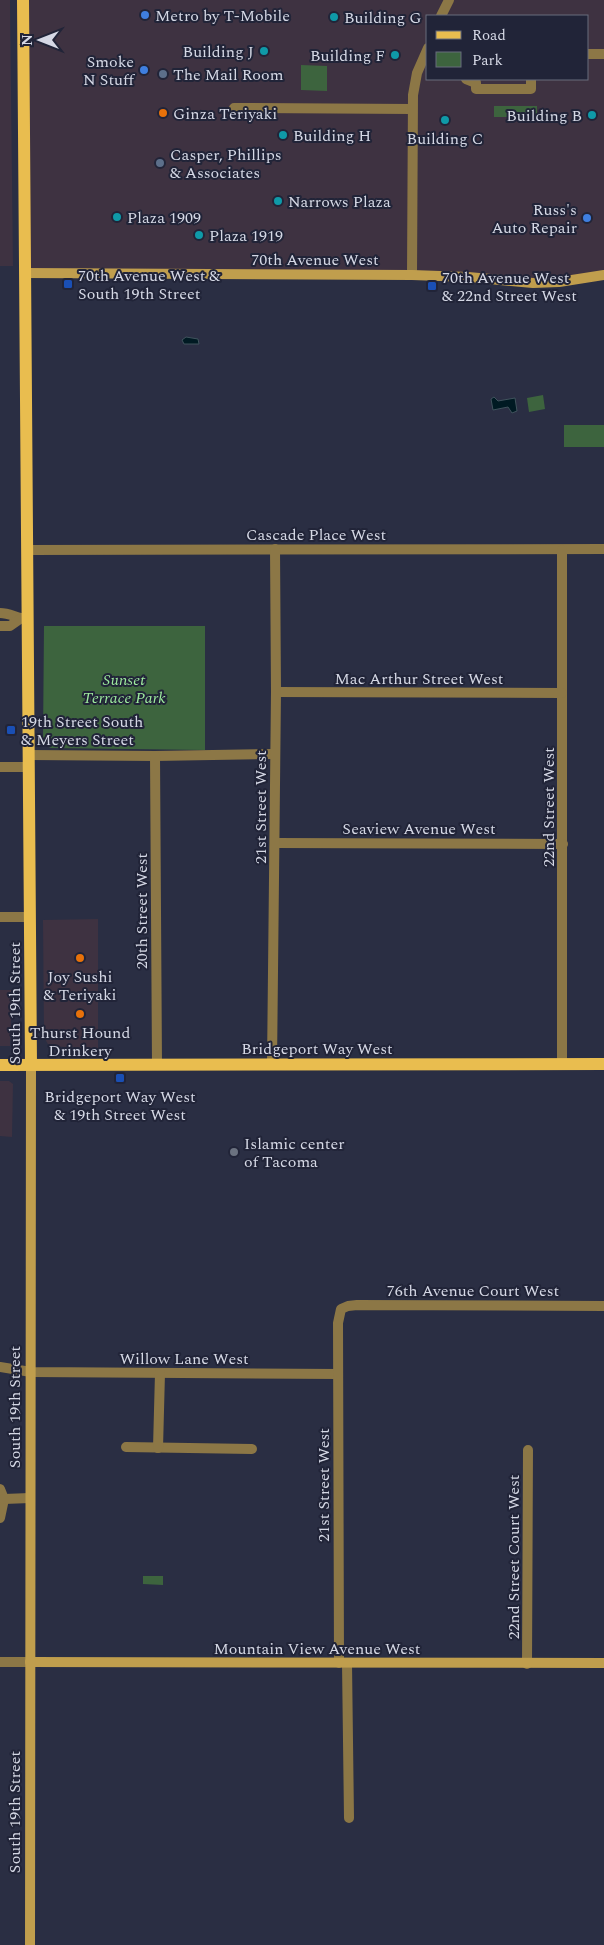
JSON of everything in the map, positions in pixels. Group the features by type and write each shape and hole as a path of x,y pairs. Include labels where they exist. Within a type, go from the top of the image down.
{"main road":[{"name":"South 19th Street","path":"24,0 28,550 24,619 29,761 31,1065"},
{"name":"Bridgeport Way West","path":"0,1065 604,1064"}],"street":[{"path":"442,15 449,0"},
{"path":"589,54 604,54"},
{"path":"412,275 412,109 415,80 425,61"},
{"path":"468,80 476,83 476,89 531,89 532,80"},
{"path":"234,108 412,109"},
{"name":"70th Avenue West","path":"25,273 412,275 468,277 533,283 604,275"},
{"name":"21st Street West","path":"272,1065 276,692 275,549"},
{"name":"Cascade Place West","path":"28,550 604,549"},
{"name":"22nd Street West","path":"562,550 562,1064"},
{"path":"0,613 10,613 24,619"},
{"path":"0,626 10,626 24,619"},
{"name":"Mac Arthur Street West","path":"276,692 562,693"},
{"path":"0,767 29,761 275,754"},
{"name":"20th Street West","path":"155,756 157,1065"},
{"name":"Seaview Avenue West","path":"274,843 563,844"},
{"path":"0,917 29,917"},
{"name":"South 19th Street","path":"30,1945 31,1065"},
{"name":"76th Avenue Court West","path":"343,1308 357,1305 604,1306"},
{"name":"21st Street West","path":"343,1308 338,1319 338,1374 343,1663 349,1818"},
{"name":"Willow Lane West","path":"0,1367 30,1372 338,1374"},
{"path":"158,1448 160,1373"},
{"path":"126,1447 252,1449"},
{"name":"22nd Street Court West","path":"527,1664 528,1450"},
{"path":"0,1518 2,1494 30,1498"},
{"path":"0,1662 30,1662"},
{"name":"Mountain View Avenue West","path":"30,1662 604,1663"}],"shaded area":[{"path":"0,0 10,0 13,266 0,266"},
{"path":"23,0 604,0 604,275 502,281 27,271"},
{"path":"98,919 98,1049 49,1046 44,1037 43,920"},
{"path":"0,990 12,990 10,1046 0,1046"},
{"path":"0,1081 9,1081 13,1084 12,1137 0,1136"}],"green space":[{"path":"301,65 327,66 327,91 301,90"},
{"path":"494,106 537,106 537,117 494,117"},
{"path":"543,395 545,409 529,412 527,398"},
{"path":"564,425 604,425 604,447 564,447"},
{"name":"Sunset Terrace Park","path":"44,626 205,626 205,750 51,748 46,746 43,739"},
{"path":"143,1576 163,1576 163,1585 143,1584"}],"water":[{"path":"186,337 198,339 199,344 184,344 182,340"},
{"path":"494,397 498,401 515,398 517,411 512,413 508,407 493,410 491,399"}],"place":[{"name":"Metro by T-Mobile","path":"145,15"},
{"name":"Building G","path":"334,17"},
{"name":"Building J","path":"264,51"},
{"name":"Building F","path":"395,55"},
{"name":"Smoke N Stuff","path":"144,70"},
{"name":"The Mail Room","path":"163,74"},
{"name":"Ginza Teriyaki","path":"163,113"},
{"name":"Building B","path":"592,115"},
{"name":"Building C","path":"445,120"},
{"name":"Building H","path":"283,135"},
{"name":"Casper, Phillips & Associates","path":"160,163"},
{"name":"Narrows Plaza","path":"278,201"},
{"name":"Plaza 1909","path":"117,217"},
{"name":"Russ's Auto Repair","path":"587,218"},
{"name":"Plaza 1919","path":"199,235"},
{"name":"70th Avenue West & South 19th Street","path":"68,284"},
{"name":"70th Avenue West & 22nd Street West","path":"432,286"},
{"name":"19th Street South & Meyers Street","path":"11,730"},
{"name":"Joy Sushi & Teriyaki","path":"80,958"},
{"name":"Thurst Hound Drinkery","path":"80,1014"},
{"name":"Bridgeport Way West & 19th Street West","path":"120,1078"},
{"name":"Islamic center of Tacoma","path":"234,1152"}]}
